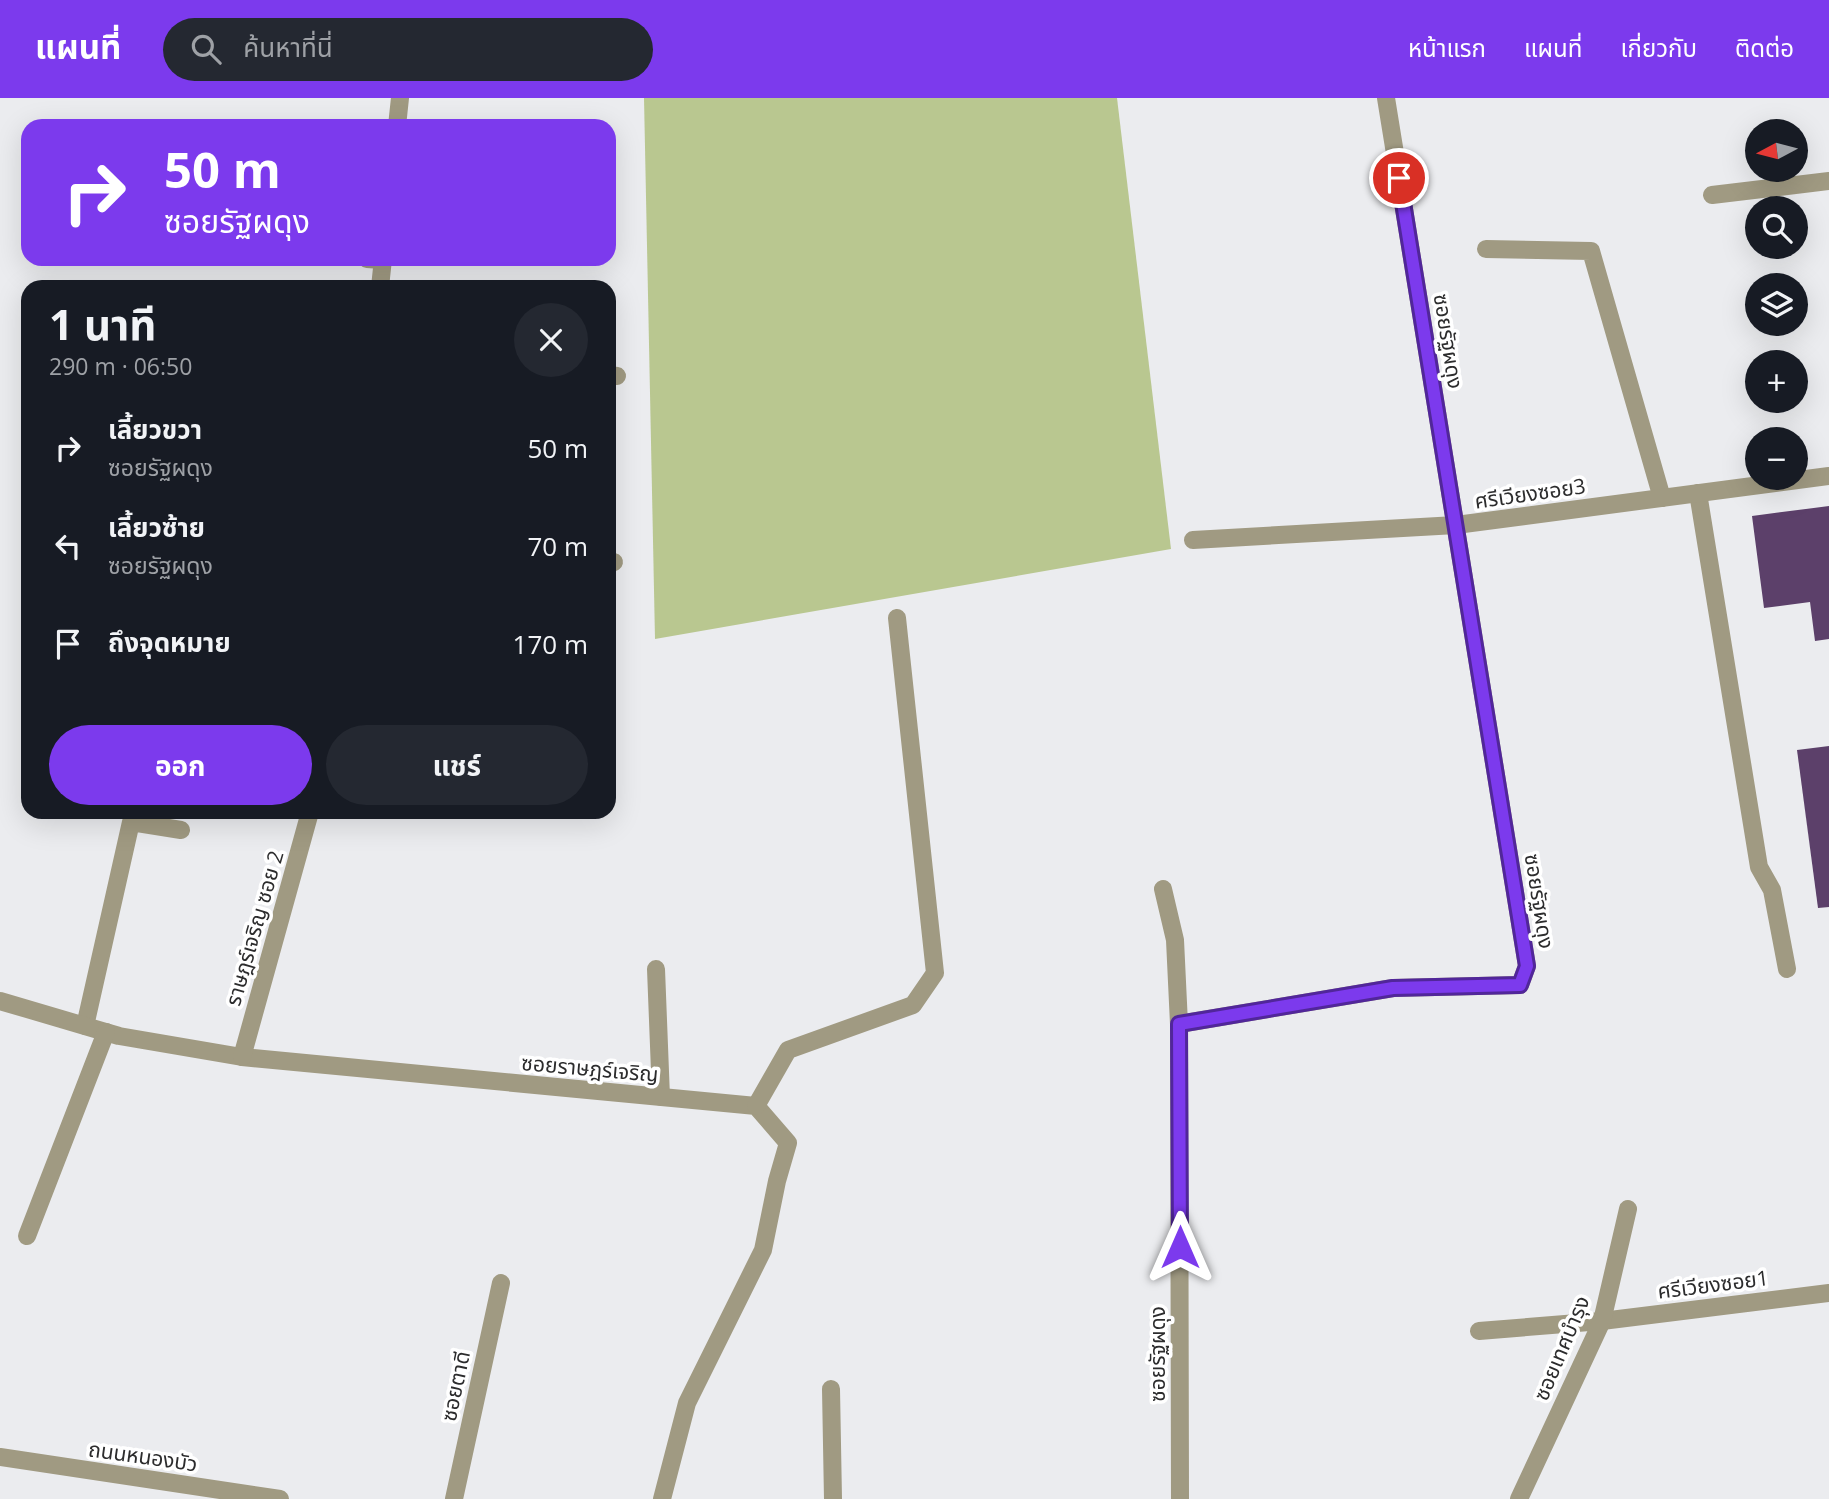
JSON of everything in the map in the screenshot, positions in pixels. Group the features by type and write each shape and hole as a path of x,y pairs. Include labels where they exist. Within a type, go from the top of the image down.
{"street":[{"path":"398,119 400,98"},
{"name":"ซอยรัฐผดุง","path":"1180,1499 1179,1024 1393,988 1520,985 1527,966 1386,98"},
{"path":"1712,195 1829,181"},
{"path":"1486,249 1591,251 1662,498"},
{"name":"ศรีเวียงซอย3","path":"1193,540 1456,525 1829,475"},
{"path":"1698,493 1759,867 1772,890 1787,969"},
{"path":"662,1499 687,1403 764,1250 777,1181 788,1143 756,1106 788,1050 913,1005 935,973 897,618"},
{"name":"ราษฎร์เจริญ ซอย 2","path":"242,1057 308,819"},
{"path":"85,1026 131,822 181,830"},
{"path":"1163,889 1175,940 1179,1024"},
{"path":"656,969 661,1097"},
{"name":"ซอยราษฎร์เจริญ","path":"0,1001 106,1032 242,1057 756,1106"},
{"path":"27,1236 106,1032"},
{"name":"ซอยเทศบำรุง","path":"1519,1499 1602,1321 1628,1209"},
{"name":"ซอยตาดี","path":"454,1499 501,1283"},
{"name":"ศรีเวียงซอย1","path":"1479,1331 1602,1321 1829,1293"},
{"path":"831,1389 833,1499"},
{"name":"ถนนหนองบัว","path":"0,1457 280,1499"}],"green space":[{"path":"644,98 1117,98 1171,549 655,639"}],"building":[{"path":"1829,506 1829,639 1815,641 1810,602 1764,608 1752,516"},
{"path":"1829,746 1829,907 1818,908 1797,750"}],"route":[{"path":"1180,1247 1179,1024 1393,988 1520,985 1527,966 1399,178"}]}
